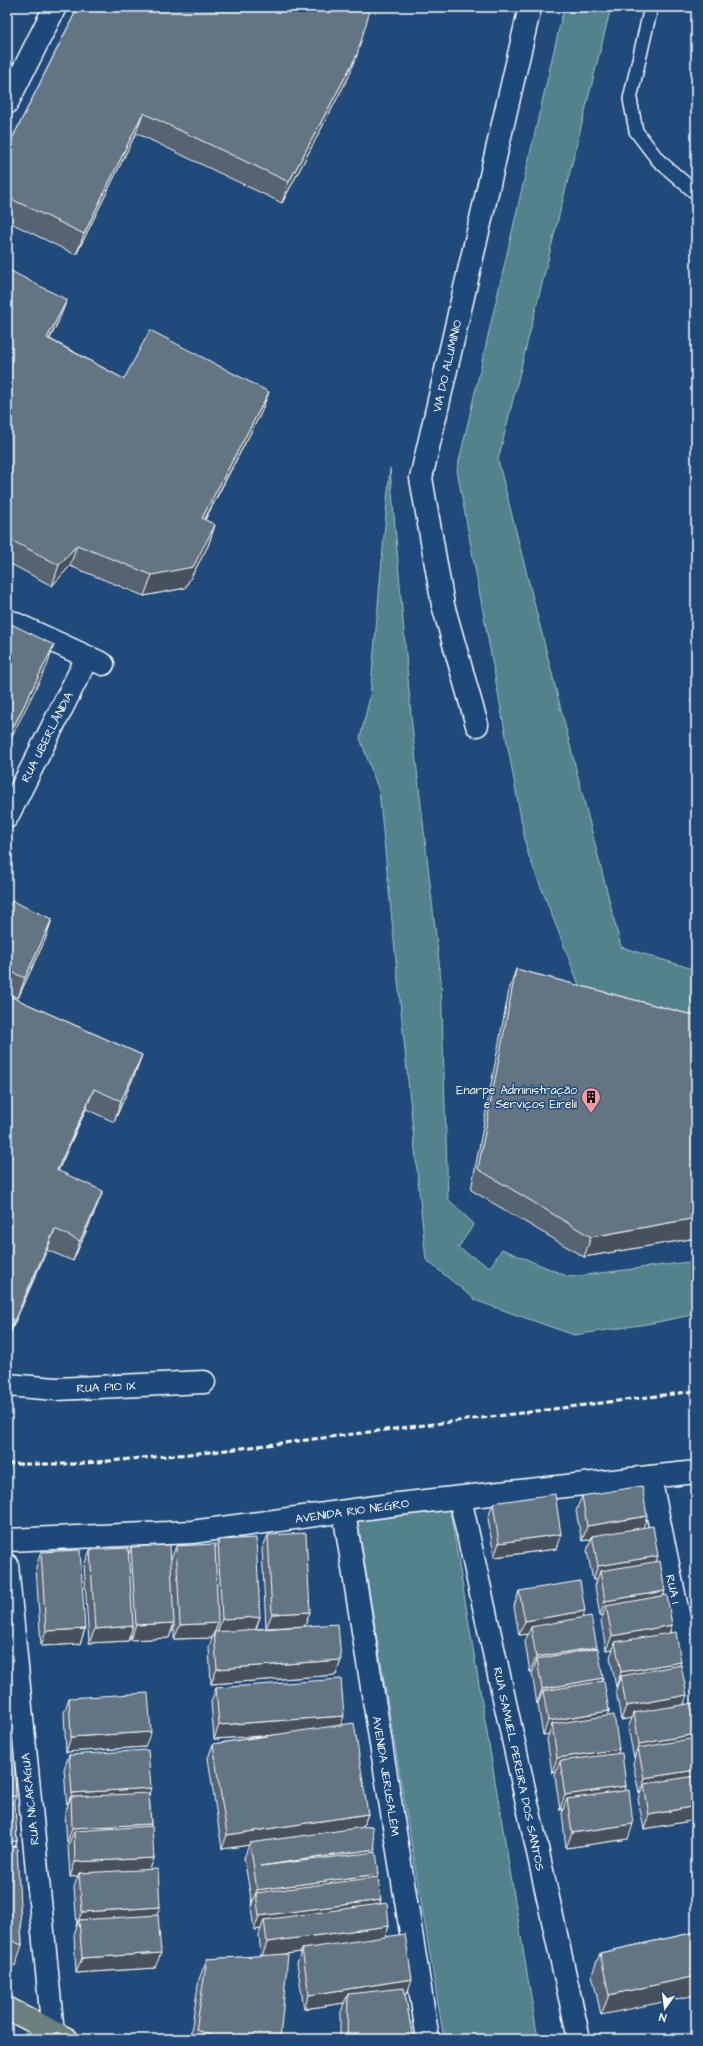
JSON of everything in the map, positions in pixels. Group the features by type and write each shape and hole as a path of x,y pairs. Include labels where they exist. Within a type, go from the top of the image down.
{"main road":[{"path":"7,2008 58,2037"}],"street":[{"path":"7,104 55,7"},
{"name":"VIA DO ALUMÍNIO","path":"477,725 443,605 421,478 530,7"},
{"name":"RUA UBERLÂNDIA","path":"7,620 95,661 7,817"},
{"name":"RUA PIO IX","path":"7,1385 56,1389 204,1382"},
{"name":"AVENIDA RIO NEGRO","path":"7,1540 192,1532 398,1504 696,1472"},
{"name":"RUA 1","path":"650,1477 696,1701"},
{"name":"RUA SAMUEL PEREIRA DOS SANTOS","path":"460,1498 579,2039"},
{"name":"AVENIDA JERUSALÉM","path":"344,1512 428,2039"},
{"name":"RUA NICARÁGUA","path":"7,1565 58,2037"}],"lane":[{"path":"651,7 630,99 636,131 658,160 696,193"}],"green space":[{"path":"564,7 611,7 498,460 621,947 696,970 696,1025 583,995 527,851 457,470"},
{"path":"390,468 412,726 441,980 448,1199 474,1224 458,1248 490,1267 502,1249 569,1277 696,1261 696,1314 653,1323 574,1335 477,1301 426,1260 379,791 360,738 370,697"},
{"path":"449,1504 538,2039 444,2039 357,1519"}],"building":[{"path":"78,7 371,7 357,55 289,182 143,113 84,234 7,197 7,149"},
{"path":"7,269 67,300 47,338 124,379 150,330 269,392 202,518 215,525 193,567 152,575 77,545 59,565 7,538"},
{"path":"7,622 54,645 7,740"},
{"path":"12,901 52,919 25,978 7,970 7,911"},
{"name":"Enarpe Administração e Serviços EireliI","path":"516,969 696,1016 696,1218 591,1237 478,1169"},
{"path":"7,995 142,1055 121,1101 94,1089 57,1170 103,1191 80,1241 55,1229 10,1330 7,1329"},
{"path":"642,1486 647,1516 587,1526 582,1496"},
{"path":"555,1494 561,1534 499,1543 493,1503"},
{"path":"653,1526 658,1556 598,1566 592,1536"},
{"path":"306,1533 310,1612 272,1614 268,1535"},
{"path":"256,1538 260,1617 222,1619 218,1540"},
{"path":"215,1544 218,1623 180,1625 176,1546"},
{"path":"170,1545 174,1623 136,1625 131,1547"},
{"path":"128,1548 133,1626 95,1629 90,1550"},
{"path":"80,1550 85,1629 46,1631 41,1552"},
{"path":"660,1561 665,1591 605,1601 600,1571"},
{"path":"580,1581 585,1611 525,1621 519,1591"},
{"path":"667,1595 672,1625 612,1636 606,1606"},
{"path":"591,1616 597,1647 536,1657 531,1627"},
{"path":"338,1624 341,1660 217,1669 214,1632"},
{"path":"676,1632 681,1662 621,1672 615,1642"},
{"path":"598,1648 603,1678 542,1689 537,1659"},
{"path":"7,1649 9,1649 12,1688 7,1688"},
{"path":"681,1665 687,1695 626,1706 621,1676"},
{"path":"341,1679 344,1716 219,1725 216,1688"},
{"path":"604,1681 609,1711 548,1721 543,1691"},
{"path":"148,1693 151,1732 71,1737 69,1698"},
{"path":"694,1703 696,1712 696,1734 639,1744 634,1713"},
{"path":"614,1715 619,1749 557,1758 552,1724"},
{"path":"354,1723 368,1814 227,1835 213,1744"},
{"path":"696,1738 696,1770 644,1778 638,1748"},
{"path":"148,1750 151,1788 72,1793 69,1755"},
{"path":"622,1753 626,1786 565,1795 560,1761"},
{"path":"14,1757 16,1796 7,1796 7,1758"},
{"path":"696,1776 696,1806 649,1815 644,1784"},
{"path":"629,1790 633,1824 572,1833 567,1799"},
{"path":"149,1793 151,1824 72,1828 71,1797"},
{"path":"15,1802 17,1841 7,1842 7,1803"},
{"path":"152,1826 154,1858 75,1862 74,1831"},
{"path":"372,1826 375,1849 260,1866 376,1852 379,1874 257,1890 250,1843"},
{"path":"17,1846 22,1945 7,1939 7,1847"},
{"path":"158,1869 160,1907 82,1912 79,1873"},
{"path":"378,1877 381,1900 259,1916 256,1893"},
{"path":"387,1903 389,1926 267,1942 264,1920"},
{"path":"158,1915 161,1953 82,1958 79,1920"},
{"path":"696,1932 696,1976 609,1995 600,1953"},
{"path":"405,1934 412,1979 309,1995 302,1949"},
{"path":"288,1954 280,2039 222,2039 196,2030 207,1959"},
{"path":"404,1988 413,2039 347,2039 348,1994"}],"railway":[{"path":"7,1464 74,1464 211,1452 696,1391"}],"place":[{"name":"Enarpe Administração e Serviços EireliI","path":"591,1114"}]}
